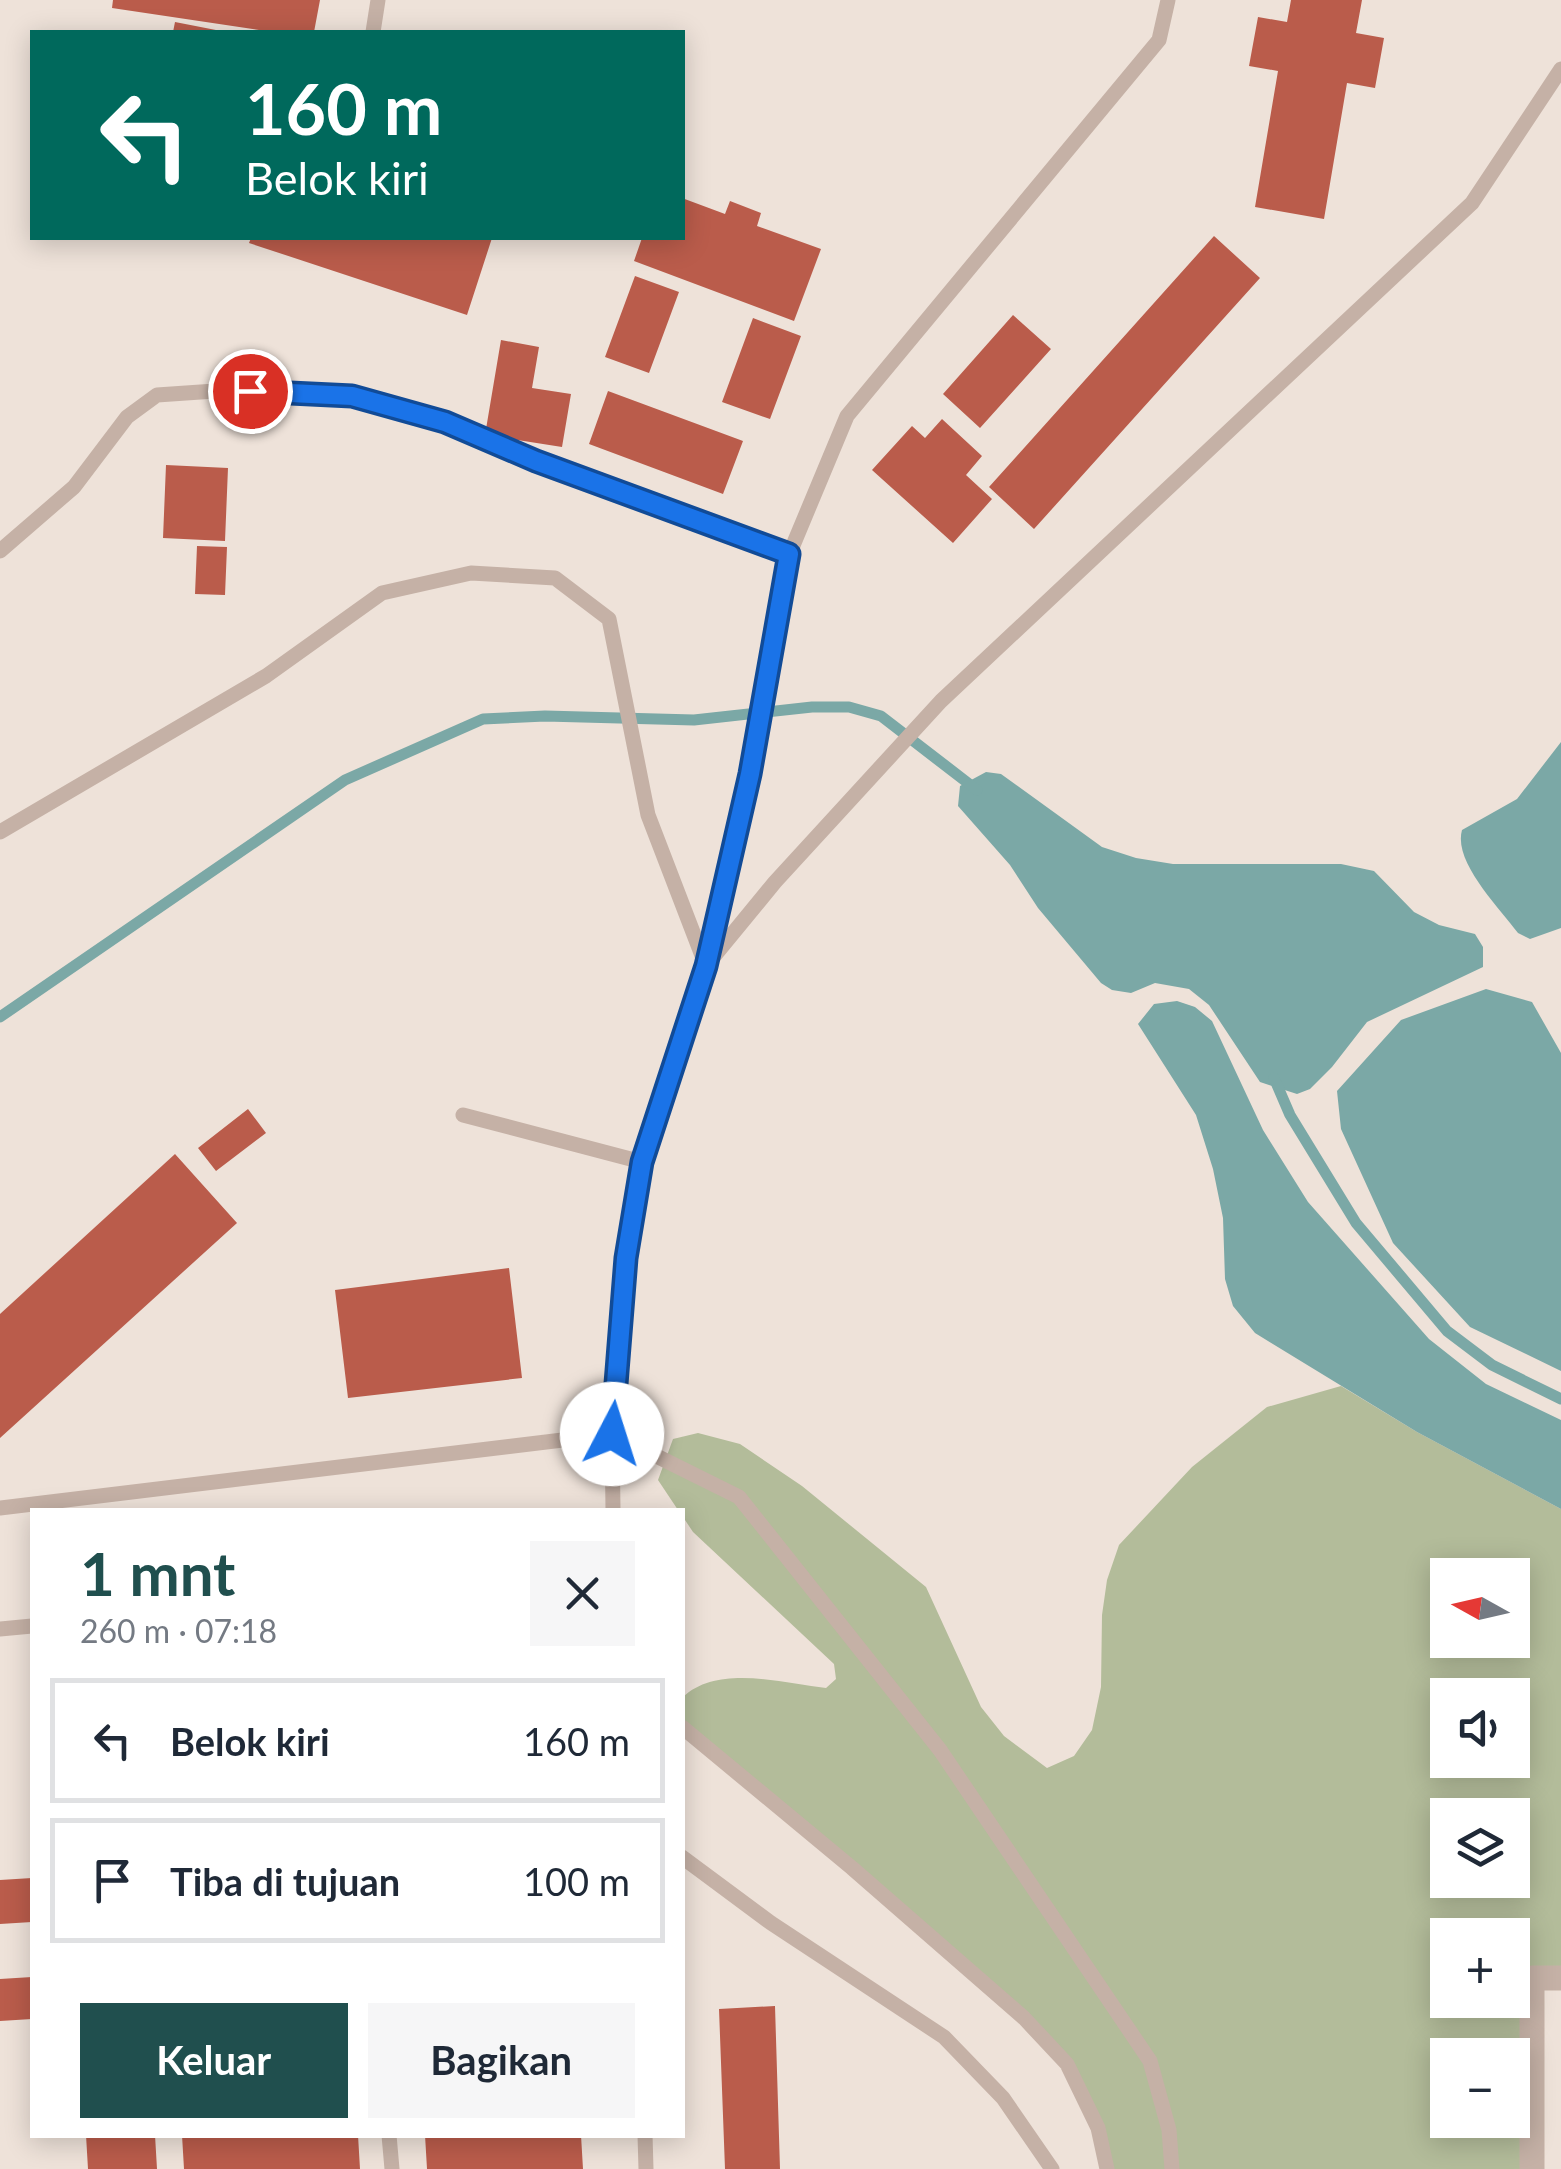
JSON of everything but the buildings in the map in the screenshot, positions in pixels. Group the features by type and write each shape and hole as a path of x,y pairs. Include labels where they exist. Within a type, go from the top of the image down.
{"street":[{"path":"1532,2169 1532,1978 1561,1978"}],"lane":[{"path":"373,30 378,0"},
{"path":"613,1508 612,1434 626,1258 642,1162 706,966 750,774 789,554 847,416 1159,40 1168,0"},
{"path":"706,966 775,882 941,701 1472,204 1561,70"},
{"path":"0,551 74,487 127,417 156,395 215,390 352,396 445,422 536,461 789,554"},
{"path":"0,832 266,676 382,594 472,573 556,578 610,619 648,815 706,966"},
{"path":"464,1115 642,1162"},
{"path":"0,1508 612,1434 739,1497 940,1750 1150,2062 1169,2130 1172,2169"},
{"path":"0,1630 30,1626"},
{"path":"685,1729 1024,2018 1067,2064 1098,2128 1107,2169"},
{"path":"685,1859 944,2037 1003,2098 1052,2169"},
{"path":"388,2138 392,2169"},
{"path":"644,2138 646,2169"}],"green space":[{"path":"1341,1386 1417,1432 1561,1509 1561,1978 1532,1978 1532,2169 1107,2169 1067,2064 685,1729 685,1696 714,1681 751,1678 826,1688 836,1679 834,1664 693,1532 685,1520 685,1508 677,1508 658,1480 673,1439 698,1433 740,1444 802,1486 926,1587 981,1707 1004,1736 1047,1768 1074,1756 1092,1730 1101,1687 1102,1615 1107,1580 1119,1545 1192,1467 1267,1407"}],"water":[{"path":"1561,742 1561,928 1530,939 1518,933 1471,870 1461,843 1462,830 1517,799"},
{"path":"986,772 1001,774 1102,847 1136,858 1173,864 1341,864 1374,871 1414,912 1439,925 1475,934 1483,947 1483,967 1367,1022 1310,1089 1297,1094 1260,1082 1209,1005 1189,989 1155,983 1131,993 1112,990 1101,983 1038,908 1010,865 958,806 960,786"},
{"path":"1486,989 1532,1002 1561,1053 1561,1371 1470,1327 1393,1243 1341,1129 1337,1091 1401,1020"},
{"path":"1177,1001 1195,1007 1212,1021 1263,1130 1308,1202 1429,1339 1486,1384 1561,1420 1561,1509 1417,1432 1255,1333 1233,1306 1225,1279 1223,1218 1196,1115 1138,1024 1154,1004"}],"waterway":[{"path":"0,1017 345,780 483,719 545,716 694,720 812,707 849,707 881,716 977,790"},
{"path":"1274,1078 1290,1115 1356,1223 1447,1331 1492,1365 1561,1399"}],"route":[{"path":"250,391 352,396 445,422 536,461 789,554 750,774 706,966 642,1162 626,1258 612,1434"}]}
